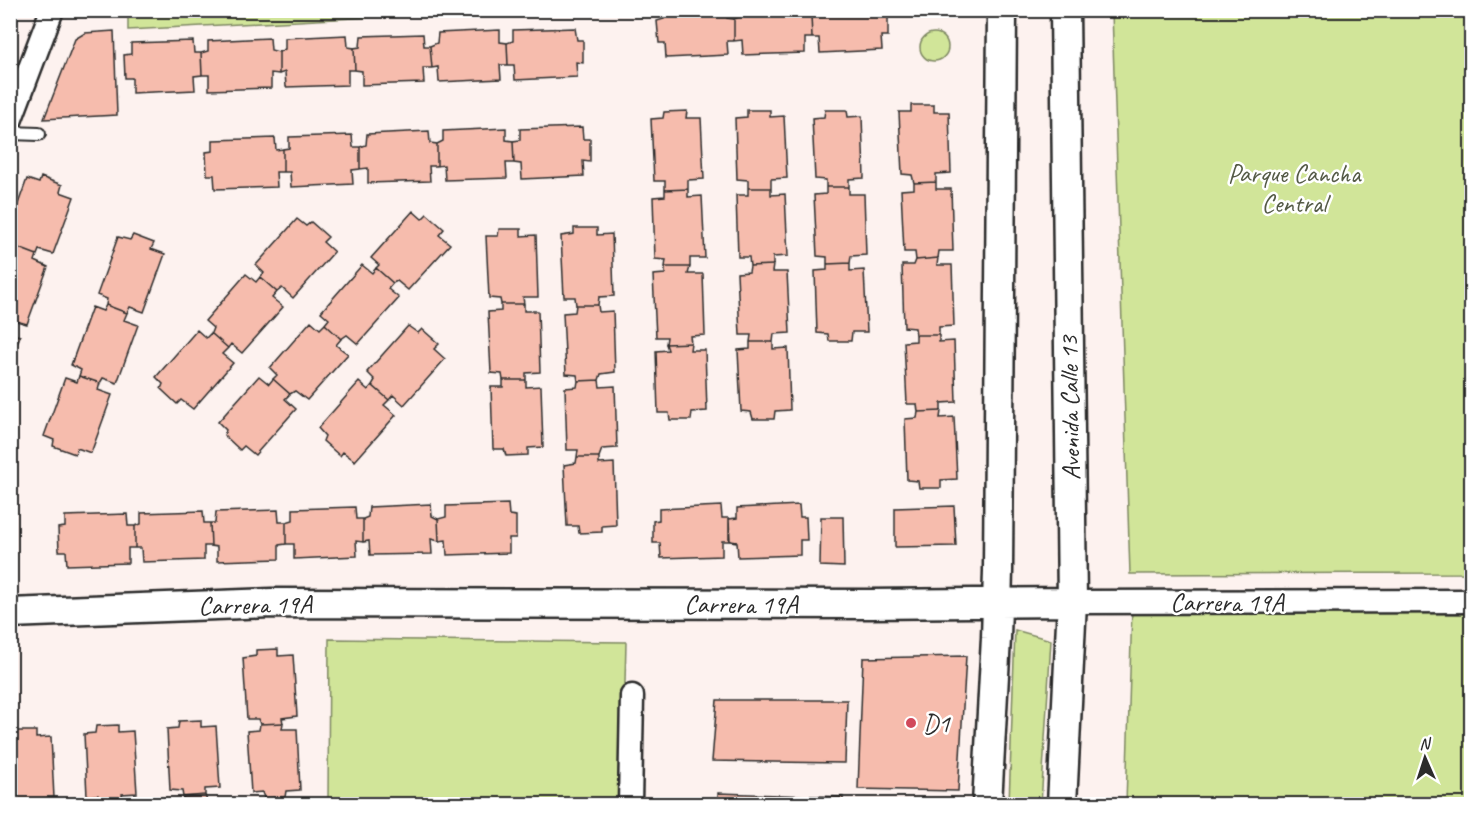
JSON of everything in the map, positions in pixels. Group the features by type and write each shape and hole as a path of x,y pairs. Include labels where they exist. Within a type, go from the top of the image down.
{"street":[{"path":"10,121 52,10"},
{"path":"987,804 997,602 1002,10"},
{"name":"Avenida Calle 13","path":"1062,804 1072,602 1065,10"},
{"name":"Carrera 19A","path":"10,613 271,603 870,604 1472,601"},
{"path":"630,804 632,696"}],"lane":[{"path":"10,133 39,134"}],"green space":[{"path":"128,10 484,11 128,30"},
{"name":"Parque Cancha Central","path":"1112,11 1471,11 1471,573 1130,574"},
{"path":"934,33 944,37 948,47 944,57 934,61 924,57 920,47 924,37"},
{"path":"1132,608 1471,614 1471,804 1126,804"},
{"path":"1015,630 1051,640 1041,804 1009,804"},
{"path":"329,639 626,642 622,804 328,804"}],"building":[{"path":"664,10 727,10 727,18 734,19 734,41 727,41 728,55 666,58 665,43 659,43 657,21 664,19"},
{"path":"741,10 805,10 805,15 811,15 812,38 805,38 805,53 743,55 742,40 734,41 734,19 741,16"},
{"path":"818,10 881,10 881,13 888,13 888,36 881,36 882,50 820,53 819,38 812,38 811,15 818,14"},
{"path":"575,28 577,40 583,40 583,63 576,62 577,77 515,80 514,65 508,65 507,43 513,41 513,30"},
{"path":"500,30 500,42 507,43 508,65 500,65 501,79 439,82 438,67 432,68 430,46 437,43 438,33"},
{"path":"114,31 117,115 44,119 75,39 85,33"},
{"path":"423,34 424,46 430,46 432,68 423,68 424,83 362,85 362,71 355,70 354,48 360,47 361,36"},
{"path":"347,35 348,47 354,48 355,70 348,70 348,85 286,87 285,72 279,74 279,52 285,49 285,38"},
{"path":"270,38 271,50 279,52 279,74 271,73 271,88 209,90 209,75 202,75 201,53 208,51 208,41"},
{"path":"193,41 194,53 201,53 202,75 194,76 195,90 132,93 132,78 125,78 124,55 131,54 131,43"},
{"path":"911,105 934,105 934,112 949,112 951,173 936,174 936,182 914,183 912,175 902,174 899,112 911,112"},
{"path":"747,110 770,110 770,117 784,116 787,178 771,179 771,188 748,188 748,180 737,179 735,118 747,117"},
{"path":"825,110 847,110 848,117 862,116 864,178 849,179 849,187 826,187 826,180 815,179 812,118 824,117"},
{"path":"687,111 686,118 701,118 704,179 688,180 688,189 665,190 665,181 654,181 651,119 663,118 664,112"},
{"path":"582,127 583,139 590,139 590,162 583,161 584,176 522,179 521,164 514,163 513,141 520,140 520,129"},
{"path":"506,128 506,140 513,141 514,163 506,163 507,178 445,180 444,165 437,166 437,144 443,141 443,131"},
{"path":"429,131 430,143 437,144 437,166 429,166 430,181 368,183 368,168 360,169 360,147 366,145 367,134"},
{"path":"352,135 353,147 360,147 360,169 352,170 353,184 291,187 290,172 283,172 283,149 289,148 289,137"},
{"path":"275,138 276,150 283,149 283,172 276,172 277,187 215,189 214,175 207,175 206,152 213,151 213,140"},
{"path":"41,177 62,185 60,192 74,197 53,254 39,250 37,255 16,247 16,242 10,240 10,226 27,179 39,183"},
{"path":"936,182 936,189 951,189 953,251 939,251 938,258 916,260 915,252 904,252 901,190 914,189 914,183"},
{"path":"826,187 849,187 849,194 864,194 866,255 851,256 850,263 827,264 827,257 817,256 814,195 826,194"},
{"path":"748,188 771,188 771,195 785,194 788,256 773,257 773,265 750,266 749,257 738,257 736,195 748,195"},
{"path":"688,189 688,197 702,196 705,258 690,258 690,267 665,267 666,260 655,259 653,197 665,196 665,190"},
{"path":"413,211 422,219 427,214 444,229 439,235 450,244 408,290 397,281 393,283 376,268 379,265 371,258"},
{"path":"297,219 306,226 311,222 328,237 323,242 334,252 293,298 282,288 277,292 260,277 264,273 256,265"},
{"path":"574,228 597,228 597,235 612,234 614,296 599,297 598,305 576,305 575,297 564,297 561,236 574,234"},
{"path":"499,229 521,229 521,236 536,235 538,297 523,297 524,304 501,304 500,299 489,298 486,236 498,236"},
{"path":"133,235 154,243 151,249 165,254 144,312 130,307 127,313 106,305 107,299 97,295 118,237 130,240"},
{"path":"16,247 37,255 35,261 48,267 27,324 13,320 10,323 10,252 13,253"},
{"path":"938,258 937,265 952,265 954,326 939,327 939,335 916,335 915,328 904,327 902,265 914,265 916,260"},
{"path":"850,263 850,271 864,270 867,332 852,332 851,341 829,341 828,334 817,333 815,271 827,270 827,264"},
{"path":"362,265 372,273 376,268 393,283 388,289 399,298 358,344 347,335 341,339 325,324 329,319 321,312"},
{"path":"773,265 772,272 787,272 790,333 774,334 773,342 750,342 751,335 740,335 737,273 749,272 750,266"},
{"path":"665,267 690,267 688,274 703,274 705,335 690,336 691,343 666,344 667,337 656,337 653,275 665,274"},
{"path":"246,274 256,282 260,277 277,292 272,298 283,307 242,353 231,344 228,348 211,333 213,328 205,321"},
{"path":"501,304 524,304 524,311 538,311 540,372 526,373 526,380 503,380 502,374 491,373 488,312 501,311"},
{"path":"106,305 127,313 124,320 138,325 117,383 103,378 100,383 79,376 81,370 71,365 92,307 103,311"},
{"path":"576,305 598,305 599,312 613,311 615,372 601,374 599,380 578,381 577,375 566,374 563,313 575,312"},
{"path":"311,321 320,329 325,324 341,339 336,345 348,354 307,400 295,391 290,394 273,379 277,375 270,368"},
{"path":"408,326 418,333 422,329 439,344 434,349 445,359 404,405 393,395 389,400 372,385 375,380 367,372"},
{"path":"197,330 206,338 211,333 228,348 222,354 233,363 193,409 181,400 177,404 161,389 163,384 156,377"},
{"path":"10,333 20,336 10,363"},
{"path":"916,335 939,335 939,342 954,341 956,402 941,403 941,411 918,412 917,404 907,404 904,342 916,341"},
{"path":"750,342 773,342 773,349 788,348 790,410 775,411 774,419 753,419 751,412 741,411 738,350 750,349"},
{"path":"691,343 690,350 705,350 707,411 692,412 691,420 670,420 669,413 658,413 656,351 668,350 666,344"},
{"path":"79,376 100,383 98,390 112,395 91,453 77,448 75,454 53,446 54,440 44,436 65,378 77,382"},
{"path":"259,376 269,384 273,379 290,394 285,399 296,409 255,455 244,446 240,450 224,435 226,430 218,422"},
{"path":"503,380 526,380 526,387 541,386 543,447 528,448 528,455 506,456 504,449 493,449 491,387 503,387"},
{"path":"599,380 600,387 615,386 617,448 602,449 599,457 577,457 578,450 567,450 565,388 577,387 578,381"},
{"path":"359,382 368,390 372,385 389,400 384,405 396,415 355,461 343,452 340,456 323,441 325,436 318,428"},
{"path":"941,411 940,418 954,417 957,479 941,480 941,488 919,488 918,481 907,480 905,419 917,418 918,412"},
{"path":"577,457 599,457 599,464 614,463 616,525 602,526 602,532 579,533 578,526 567,526 564,465 576,463"},
{"path":"431,504 432,516 438,519 439,541 431,539 432,554 370,555 369,541 363,542 363,519 368,517 369,507"},
{"path":"508,504 509,515 516,516 516,538 509,538 509,553 447,555 446,540 439,541 438,519 446,517 446,506"},
{"path":"799,505 800,517 806,517 807,540 800,540 800,555 738,557 737,542 730,541 729,519 737,518 737,508"},
{"path":"721,506 722,518 729,518 729,541 722,541 722,556 661,558 660,543 653,543 653,521 659,520 659,509"},
{"path":"954,506 956,546 895,547 895,508"},
{"path":"355,507 356,519 363,519 363,542 356,541 357,556 294,559 294,544 286,544 286,522 293,520 293,509"},
{"path":"278,510 279,522 286,522 286,544 279,545 279,559 217,561 217,547 211,546 210,523 215,523 216,512"},
{"path":"203,511 204,523 210,523 211,546 204,546 204,560 142,562 141,548 135,548 135,526 141,524 141,513"},
{"path":"127,514 128,526 135,526 135,548 128,548 128,563 67,565 66,551 59,551 58,528 65,527 65,516"},
{"path":"821,517 843,517 844,567 820,566"},
{"path":"278,649 278,656 293,655 297,716 282,718 283,723 260,724 258,719 247,719 243,658 256,656 256,650"},
{"name":"D1","path":"966,656 958,791 858,789 863,658"},
{"path":"717,700 847,700 845,763 712,761"},
{"path":"201,720 201,727 216,726 220,788 205,789 205,795 183,797 182,791 170,790 167,729 178,728 179,721"},
{"path":"283,723 282,729 297,729 300,790 286,791 285,797 264,798 262,792 251,793 247,731 259,730 260,724"},
{"path":"118,725 118,732 133,731 137,793 122,794 123,800 100,801 98,795 87,796 84,734 95,733 96,726"},
{"path":"13,731 36,731 36,738 51,737 54,798 39,799 39,804 16,804 16,801 10,801 10,738 13,738"},
{"path":"718,793 843,797 843,804 718,804"},
{"path":"205,795 207,801 222,801 222,804 172,804 184,802 183,797"},
{"path":"285,797 285,804 262,804 264,798"},
{"path":"123,800 123,804 100,804 100,801"}],"place":[{"name":"D1","path":"911,723"}]}
